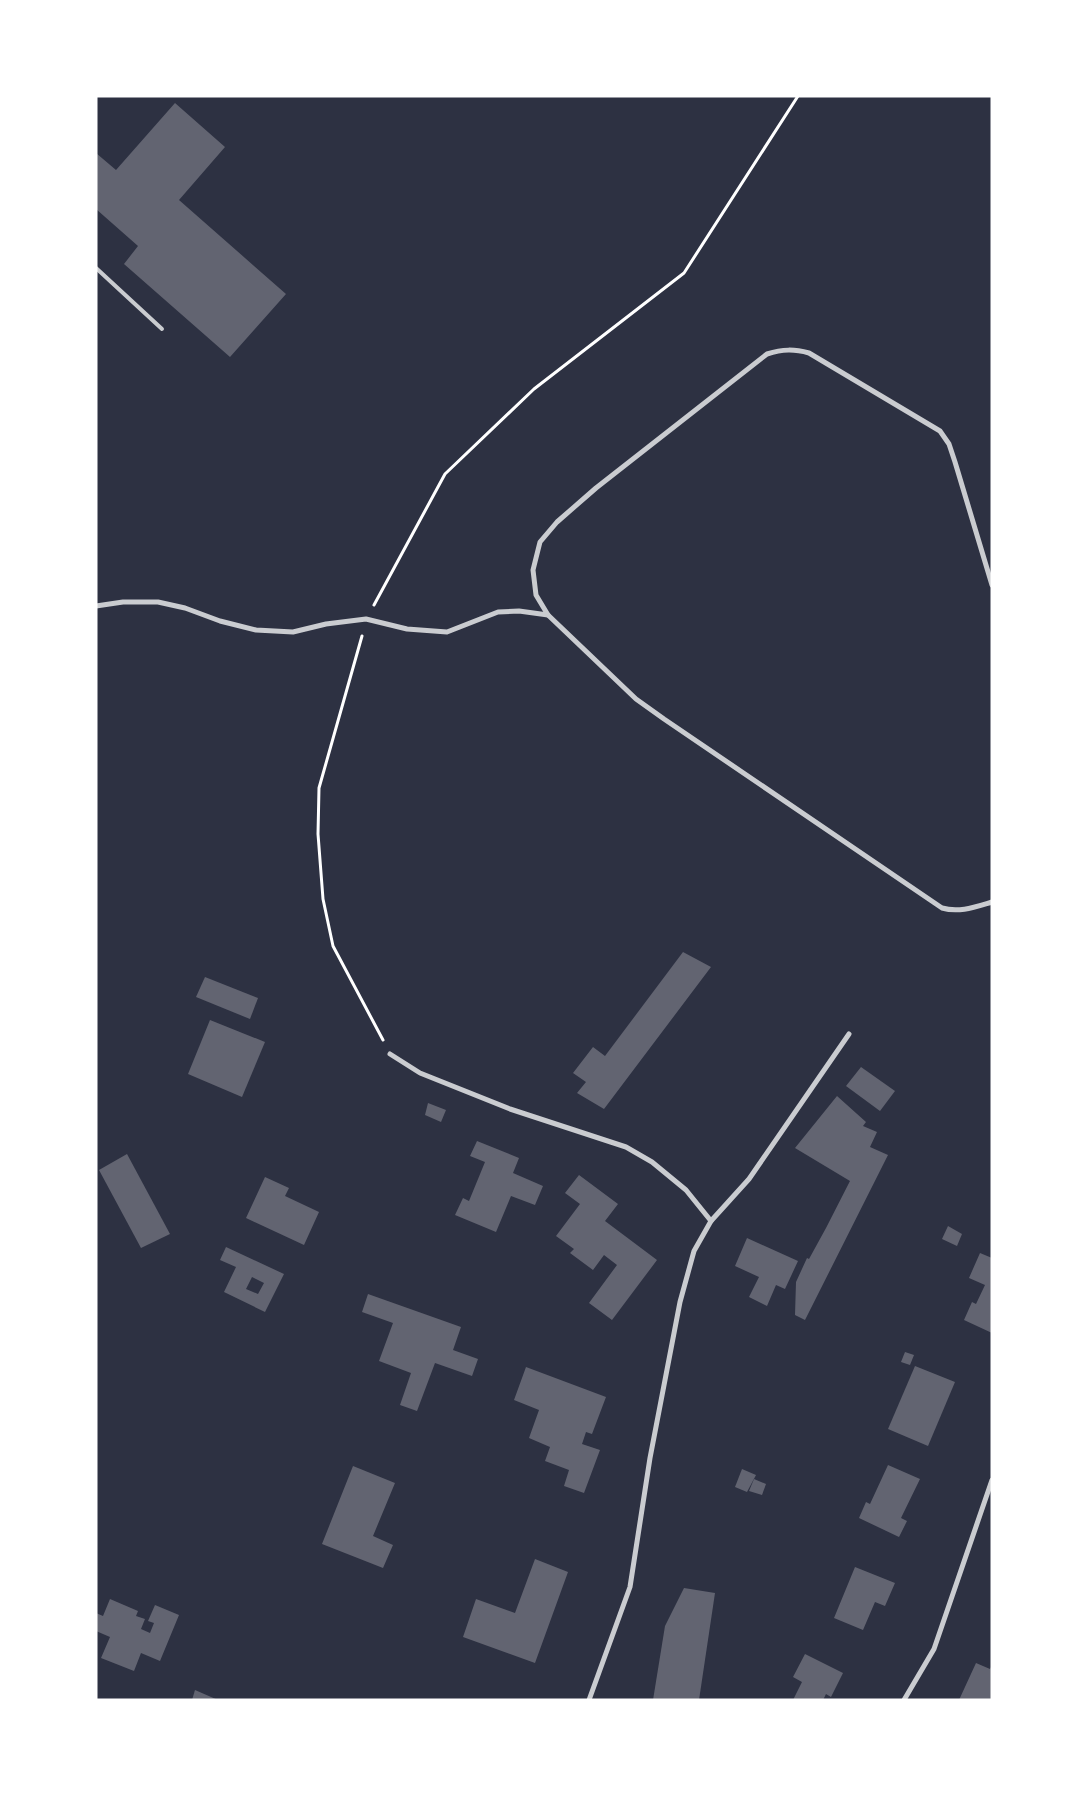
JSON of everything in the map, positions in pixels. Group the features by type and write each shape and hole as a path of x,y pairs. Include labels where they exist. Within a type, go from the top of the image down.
{"street":[{"path":"992,585 949,444 940,431 809,353 794,349 767,354 557,522 540,542 533,570 536,594 548,615 636,699 942,908 951,911 963,910 992,902"},
{"path":"96,606 123,602 158,602 185,608 220,621 256,630 293,632 326,624 366,619 407,629 447,632 498,612 519,611 548,615"},
{"path":"588,1700 630,1587 650,1458 680,1302 694,1251 711,1220 749,1179 849,1034"},
{"path":"390,1054 420,1073 510,1109 626,1147 652,1162 686,1190 711,1220"},
{"path":"904,1700 934,1649 992,1480"}],"lane":[{"path":"96,268 162,328"}],"path":[{"path":"390,1054 333,946 323,899 318,834 319,788 366,619 445,474 534,389 684,273 798,96"}],"building":[{"path":"175,103 225,147 179,200 286,294 230,357 124,264 138,246 96,209 96,153 116,170"},
{"path":"683,952 711,967 604,1109 577,1093 586,1082 573,1073 593,1047 605,1056"},
{"path":"205,977 258,998 250,1019 196,997"},
{"path":"210,1020 265,1042 242,1097 188,1074"},
{"path":"861,1067 895,1091 880,1111 846,1086"},
{"path":"837,1096 866,1122 863,1126 877,1132 870,1147 888,1155 805,1320 795,1315 796,1282 807,1258 809,1259 850,1181 795,1148"},
{"path":"428,1103 446,1110 441,1122 425,1115"},
{"path":"477,1141 519,1158 513,1173 543,1186 535,1205 511,1196 496,1232 455,1215 463,1198 469,1201 485,1162 470,1156"},
{"path":"127,1154 170,1234 141,1248 99,1170"},
{"path":"579,1175 618,1204 605,1221 657,1260 612,1320 589,1303 617,1265 604,1255 593,1270 570,1253 574,1249 556,1236 580,1204 565,1193"},
{"path":"265,1177 289,1188 285,1196 319,1212 304,1245 246,1218"},
{"path":"948,1226 962,1234 957,1246 942,1239"},
{"path":"747,1238 798,1261 785,1289 776,1285 767,1306 749,1297 759,1277 735,1266"},
{"path":"226,1247 284,1274 265,1312 224,1292 236,1267 220,1260","holes":["252,1277 264,1283 258,1294 246,1289"]},
{"path":"980,1253 992,1258 992,1333 964,1320 972,1302 976,1304 985,1285 969,1278"},
{"path":"368,1294 461,1327 453,1350 478,1359 472,1376 435,1363 417,1411 400,1405 411,1373 379,1361 393,1323 362,1312"},
{"path":"905,1352 914,1355 910,1365 901,1362"},
{"path":"915,1366 955,1382 928,1446 888,1429"},
{"path":"526,1367 606,1397 592,1434 586,1432 582,1444 600,1450 584,1493 564,1486 569,1470 545,1461 550,1447 529,1438 539,1410 514,1400"},
{"path":"888,1465 920,1479 901,1518 907,1521 899,1537 859,1518 866,1502 870,1504"},
{"path":"353,1466 395,1483 373,1536 393,1545 383,1568 322,1544"},
{"path":"742,1469 756,1475 747,1492 735,1487"},
{"path":"754,1479 766,1484 762,1495 749,1491"},
{"path":"535,1559 568,1572 535,1663 463,1637 476,1599 515,1613"},
{"path":"855,1567 895,1583 885,1606 875,1602 863,1630 834,1618"},
{"path":"684,1588 715,1593 699,1700 653,1700 665,1626"},
{"path":"110,1599 138,1611 136,1616 145,1619 141,1629 150,1633 154,1623 148,1621 155,1605 179,1615 160,1661 141,1653 134,1671 101,1658 110,1637 96,1631 96,1613 103,1616"},
{"path":"805,1654 843,1673 831,1697 826,1694 823,1700 793,1700 802,1682 793,1677"},
{"path":"976,1663 990,1669 992,1665 992,1700 959,1700"},
{"path":"195,1690 218,1700 192,1700"}]}
